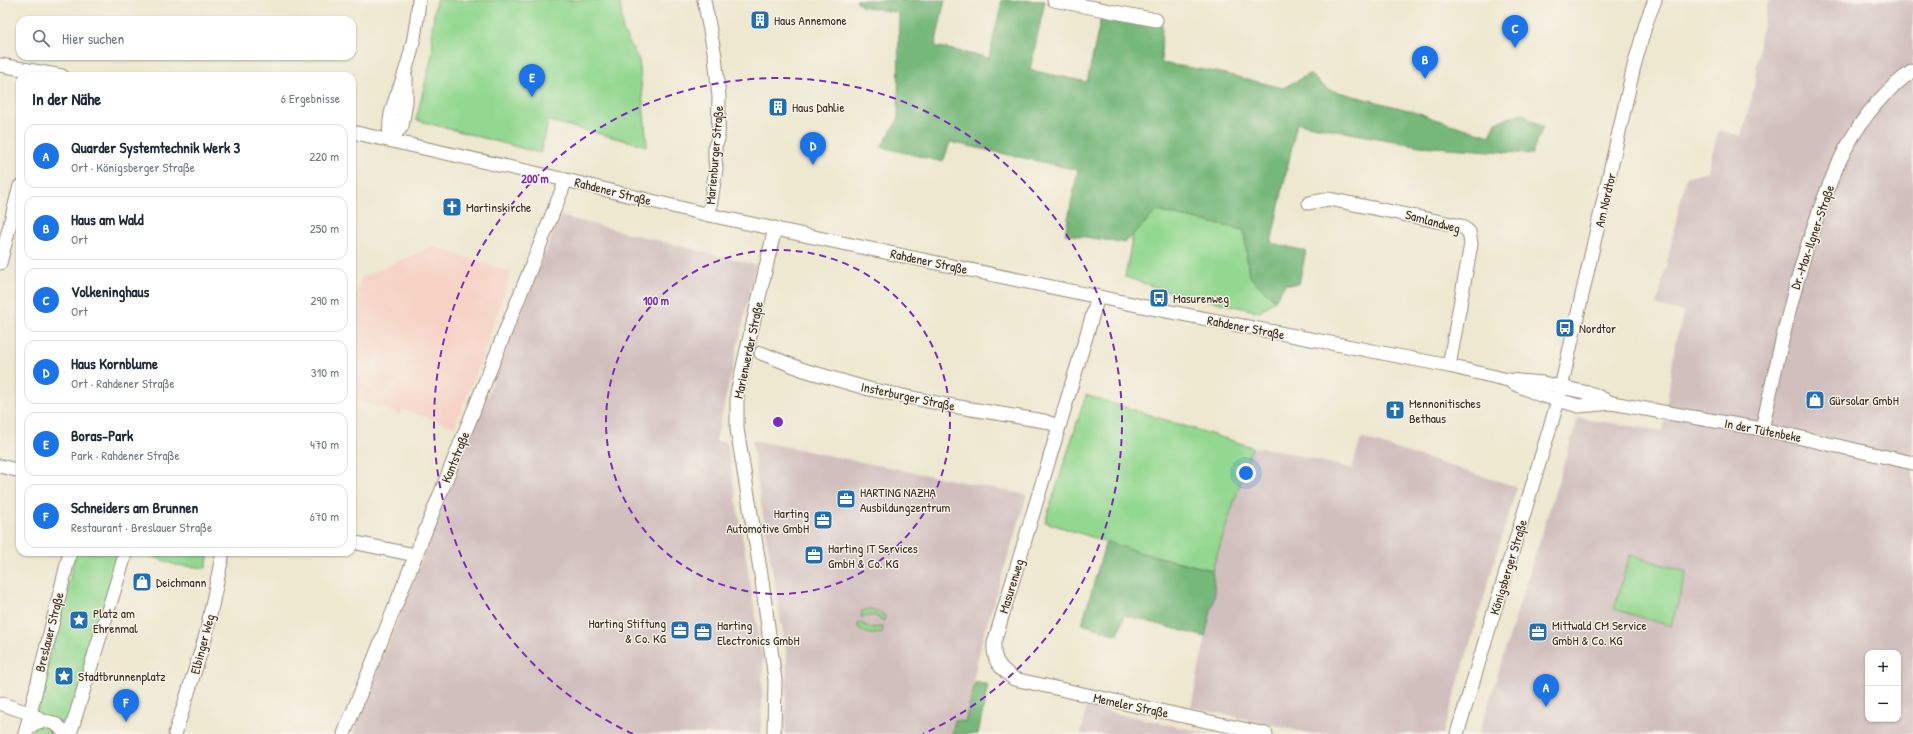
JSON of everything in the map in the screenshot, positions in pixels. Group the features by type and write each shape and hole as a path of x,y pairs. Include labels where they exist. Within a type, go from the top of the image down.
{"street":[{"path":"390,140 402,126 406,102 406,69 419,0"},
{"name":"Marienburger Straße","path":"704,0 715,56 719,97 718,139 715,146 716,168 709,215"},
{"path":"1054,0 1156,20"},
{"name":"Am Nordtor","path":"1558,400 1634,66 1646,20 1655,0"},
{"path":"0,65 38,72"},
{"name":"Dr.-Max-Ilgner-Straße","path":"1762,429 1793,294 1820,208 1836,167 1856,130 1876,102 1901,79 1913,71"},
{"name":"Rahdener Straße","path":"356,133 566,180 709,215 1098,297 1358,350 1449,366 1508,380 1543,383 1562,387"},
{"name":"Kantstraße","path":"344,734 566,180"},
{"name":"Samlandweg","path":"1309,203 1329,199 1336,200 1461,226 1469,232 1471,244 1449,366"},
{"path":"0,263 16,201"},
{"name":"Marienwerder Straße","path":"774,228 737,393 737,429 762,581 775,680 774,734"},
{"name":"Masurenweg","path":"1000,667 993,656 994,644 1058,426 1098,297"},
{"name":"Insterburger Straße","path":"761,353 802,369 869,390 947,405 1044,420 1058,426"},
{"name":"Rahdener Straße","path":"1508,380 1540,395 1558,400"},
{"name":"In der Tütenbeke","path":"1562,387 1593,394 1612,403"},
{"name":"In der Tütenbeke","path":"1558,400 1580,406 1612,403 1762,429 1913,463"},
{"name":"Königsberger Straße","path":"1457,734 1558,400"},
{"path":"0,466 16,470"},
{"path":"356,543 415,555"},
{"name":"Breslauer Straße","path":"25,734 69,556"},
{"path":"70,734 125,556"},
{"name":"Elbinger Weg","path":"175,734 206,635 222,556"},
{"name":"Memeler Straße","path":"1000,667 1014,679 1266,734"},
{"path":"2,704 29,713 44,721 57,724 65,734"},
{"name":"Breslauer Straße","path":"25,734 32,725 44,721"}],"shaded area":[{"path":"1769,0 1913,0 1913,734 1479,734 1578,418 1663,431 1675,344 1684,312 1657,306 1686,177 1708,171 1718,130 1741,136 1754,89 1760,35"},
{"path":"560,216 756,265 716,441 727,443 763,661 761,734 353,734 418,568"},
{"path":"433,246 511,272 482,358 454,427 403,409 400,415 356,398 356,293 361,278"},
{"path":"1361,438 1517,487 1443,734 1312,734 1191,707 1215,593 1212,570 1252,447 1277,450 1352,469"},
{"path":"752,440 1027,495 981,644 965,722 955,720 952,734 785,734 787,657 756,474"},
{"path":"1087,707 1212,734 1081,734"}],"green space":[{"path":"436,0 620,0 623,31 639,60 647,146 549,121 540,153 416,120 433,51 432,28"},
{"path":"856,0 945,0 935,46 989,58 1002,0 1045,1 1030,70 1087,82 1102,13 1162,25 1161,63 1217,72 1283,88 1309,74 1327,89 1420,113 1431,118 1490,136 1496,122 1522,113 1543,127 1532,154 1420,146 1297,123 1271,243 1306,251 1299,284 1285,284 1275,300 1249,276 1244,230 1157,211 1125,243 1065,234 1078,170 950,142 943,162 881,147 898,120 899,13 861,6"},
{"path":"1157,211 1244,230 1249,276 1275,300 1260,312 1164,290 1125,277 1133,234"},
{"path":"1086,395 1252,447 1212,570 1138,552 1045,522"},
{"path":"1106,541 1138,552 1212,570 1215,593 1205,637 1124,615 1118,635 1082,624"},
{"path":"1630,555 1687,572 1671,626 1614,609"},
{"path":"75,556 121,556 66,734 31,734"},
{"path":"151,556 208,556 206,568 176,565"},
{"path":"870,609 878,611 885,616 884,621 874,615 861,617 862,611"},
{"path":"859,622 870,628 883,627 882,632 875,634 866,633 858,627"},
{"path":"975,681 988,685 978,734 952,734 955,720 965,722"}],"place":[{"name":"Haus Annemone","path":"760,20"},
{"name":"Volkeninghaus","path":"1515,48"},
{"name":"Haus am Wald","path":"1425,79"},
{"name":"Boras-Park","path":"532,97"},
{"name":"Haus Dahlie","path":"778,107"},
{"name":"Haus Kornblume","path":"813,165"},
{"name":"Martinskirche","path":"452,207"},
{"name":"Masurenweg","path":"1159,298"},
{"name":"Nordtor","path":"1565,328"},
{"name":"Gürsolar GmbH","path":"1815,400"},
{"name":"Mennonitisches Bethaus","path":"1395,410"},
{"name":"HARTING NAZHA Ausbildungzentrum","path":"846,499"},
{"name":"Harting Automotive GmbH","path":"823,520"},
{"name":"Harting IT Services GmbH & Co. KG","path":"814,555"},
{"name":"Deichmann","path":"142,582"},
{"name":"Platz am Ehrenmal","path":"79,620"},
{"name":"Harting Stiftung & Co. KG","path":"680,630"},
{"name":"Harting Electronics GmbH","path":"703,632"},
{"name":"Mittwald CM Service GmbH & Co. KG","path":"1538,632"},
{"name":"Stadtbrunnenplatz","path":"64,676"},
{"name":"Quarder Systemtechnik Werk 3","path":"1546,707"},
{"name":"Schneiders am Brunnen","path":"126,722"}]}
